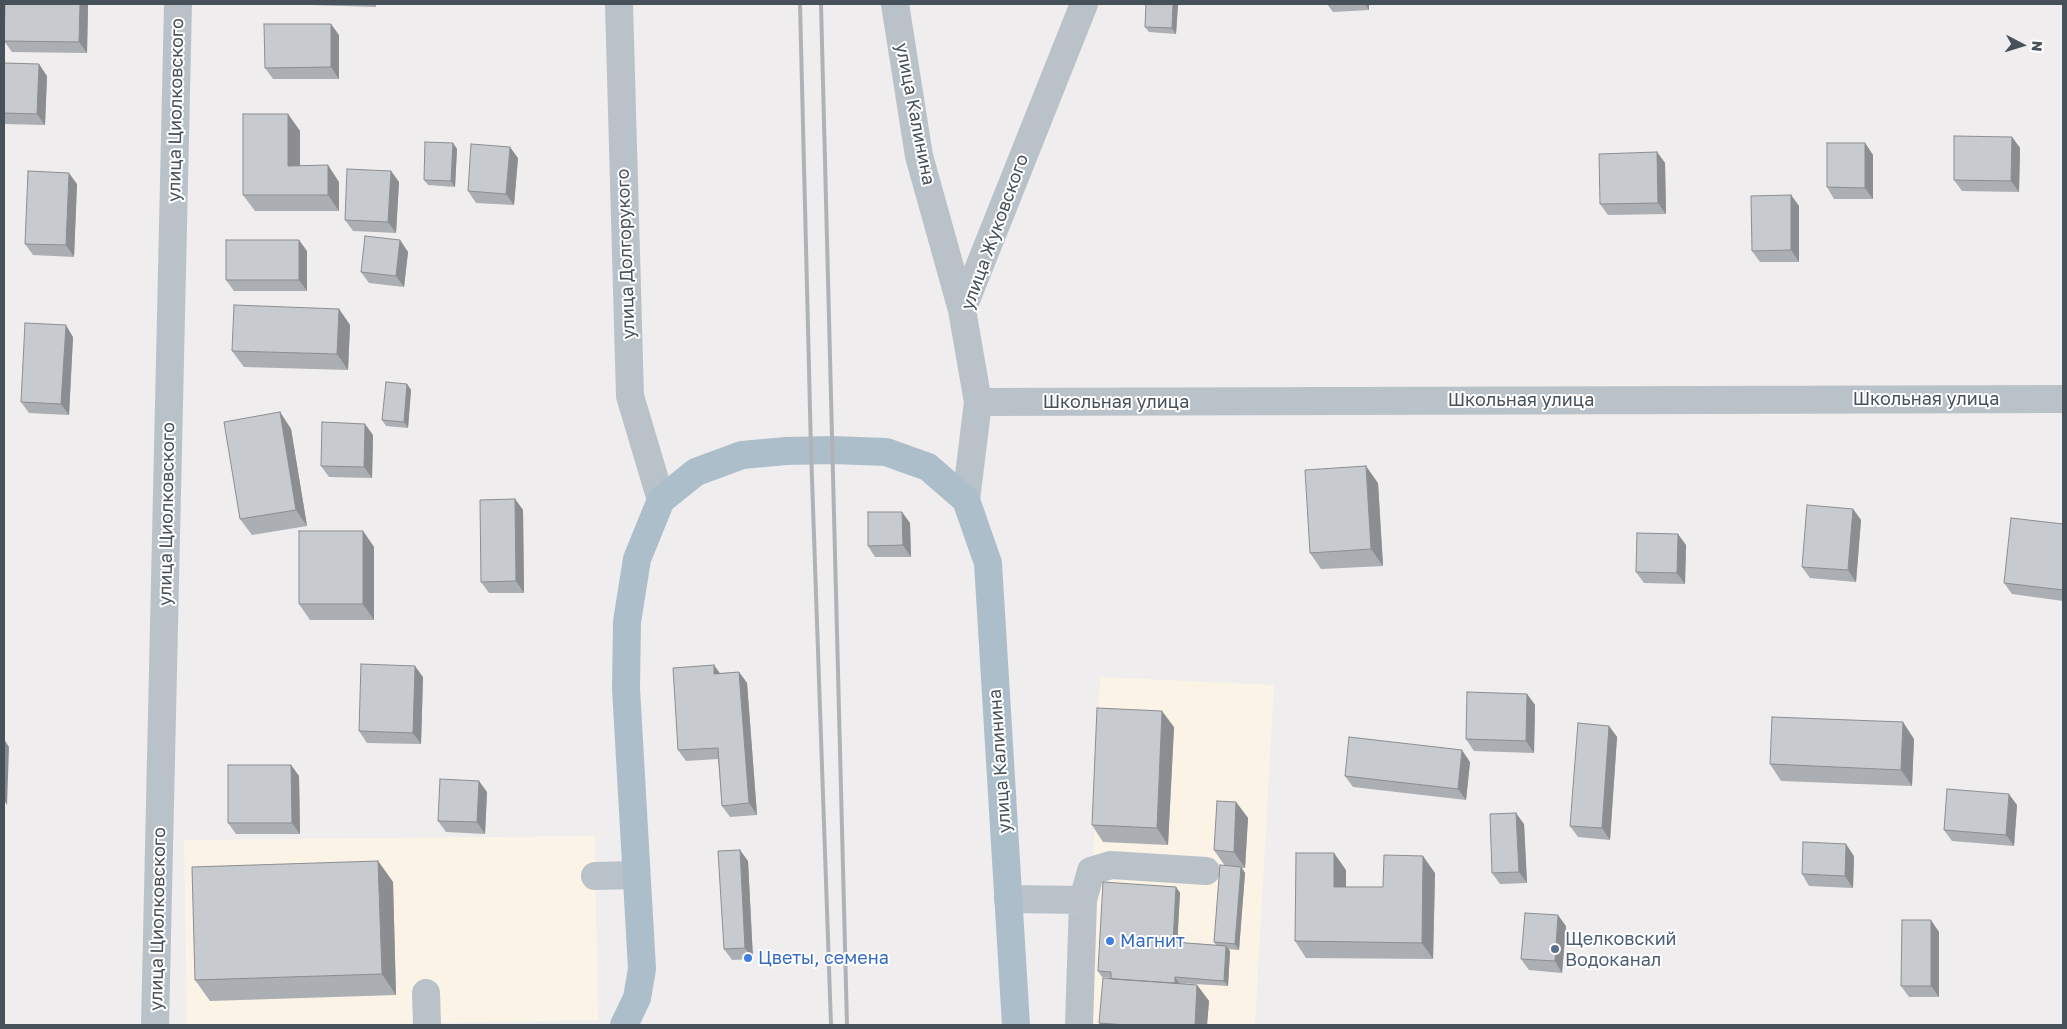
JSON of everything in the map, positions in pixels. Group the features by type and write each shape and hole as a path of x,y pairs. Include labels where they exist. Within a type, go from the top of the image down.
{"main road":[{"path":"624,1025 637,998 642,969 626,688 627,622 637,559 661,500 696,472 742,455 786,451 833,450 886,452 928,467 966,500"},
{"name":"улица Калинина","path":"966,500 988,563 1016,1025"}],"street":[{"name":"улица Циолковского","path":"155,1025 178,4"},
{"name":"улица Долгорукого","path":"619,4 630,396 661,500"},
{"name":"улица Калинина","path":"895,4 919,156 962,310"},
{"name":"улица Жуковского","path":"966,500 978,402 962,310 1084,4"},
{"name":"Школьная улица","path":"978,402 2063,399"},
{"path":"1079,1025 1083,900 1091,871 1111,866 1206,871"},
{"path":"595,876 636,875"},
{"path":"1008,899 1083,900"},
{"path":"426,993 427,1025"}],"shaded area":[{"path":"1100,677 1274,685 1255,1025 1087,1025"},
{"path":"595,836 598,1020 327,1025 187,1025 184,840"}],"building":[{"path":"5,4 80,4 79,42 4,41"},
{"path":"1146,4 1173,4 1172,28 1145,27"},
{"path":"264,24 331,24 331,67 265,68"},
{"path":"4,63 39,64 37,114 4,113"},
{"path":"243,114 288,114 288,166 328,165 328,195 243,195"},
{"path":"1954,136 2012,137 2011,181 1954,180"},
{"path":"425,142 453,143 451,181 424,180"},
{"path":"1827,143 1865,143 1865,188 1827,187"},
{"path":"471,144 510,147 506,194 468,191"},
{"path":"1657,152 1658,203 1600,204 1599,154"},
{"path":"347,169 391,171 388,222 345,220"},
{"path":"28,171 69,173 66,245 25,244"},
{"path":"1791,195 1791,250 1752,251 1751,196"},
{"path":"365,236 400,240 396,276 361,272"},
{"path":"226,240 299,240 299,280 226,280"},
{"path":"234,305 339,309 337,354 232,351"},
{"path":"25,323 66,325 61,404 21,402"},
{"path":"386,382 407,384 404,422 382,420"},
{"path":"280,412 296,510 240,519 224,422"},
{"path":"322,422 365,424 364,467 321,466"},
{"path":"1366,466 1371,549 1310,553 1305,470"},
{"path":"515,499 516,581 481,582 480,500"},
{"path":"1807,505 1853,509 1848,570 1802,567"},
{"path":"868,512 902,512 903,545 868,546"},
{"path":"2011,518 2063,524 2063,590 2004,583"},
{"path":"299,531 363,531 363,604 299,604"},
{"path":"1637,533 1678,534 1677,573 1636,572"},
{"path":"361,664 415,666 413,733 359,731"},
{"path":"714,665 714,674 739,672 749,803 722,806 718,748 678,750 673,668"},
{"path":"1467,692 1527,694 1526,741 1466,739"},
{"path":"1097,708 1162,711 1157,828 1092,825"},
{"path":"1772,717 1903,722 1901,770 1770,764"},
{"path":"1578,723 1609,726 1602,828 1570,826"},
{"path":"1349,737 1462,750 1458,789 1345,776"},
{"path":"228,765 291,765 292,823 228,823"},
{"path":"440,779 479,781 477,822 438,821"},
{"path":"1947,789 2009,794 2006,835 1944,830"},
{"path":"1217,801 1236,802 1234,852 1214,850"},
{"path":"1516,813 1519,872 1492,873 1490,814"},
{"path":"1803,842 1846,844 1845,876 1802,874"},
{"path":"740,850 745,948 724,949 718,851"},
{"path":"1296,853 1334,853 1334,887 1383,887 1384,855 1423,856 1422,943 1295,941"},
{"path":"378,861 382,974 195,980 192,867"},
{"path":"1220,865 1241,867 1235,944 1214,942"},
{"path":"1103,882 1176,887 1173,942 1226,946 1224,981 1175,977 1175,983 1111,979 1111,972 1098,971"},
{"path":"1525,913 1558,915 1555,961 1521,959"},
{"path":"1902,920 1931,920 1931,986 1901,986"},
{"path":"1103,978 1197,985 1195,1025 1099,1023"}],"railway":[{"path":"800,4 811,450 831,1025"},
{"path":"821,4 847,1025"}],"place":[{"name":"Магнит","path":"1110,941"},
{"name":"Щелковский Водоканал","path":"1555,949"},
{"name":"Цветы, семена","path":"748,958"}]}
